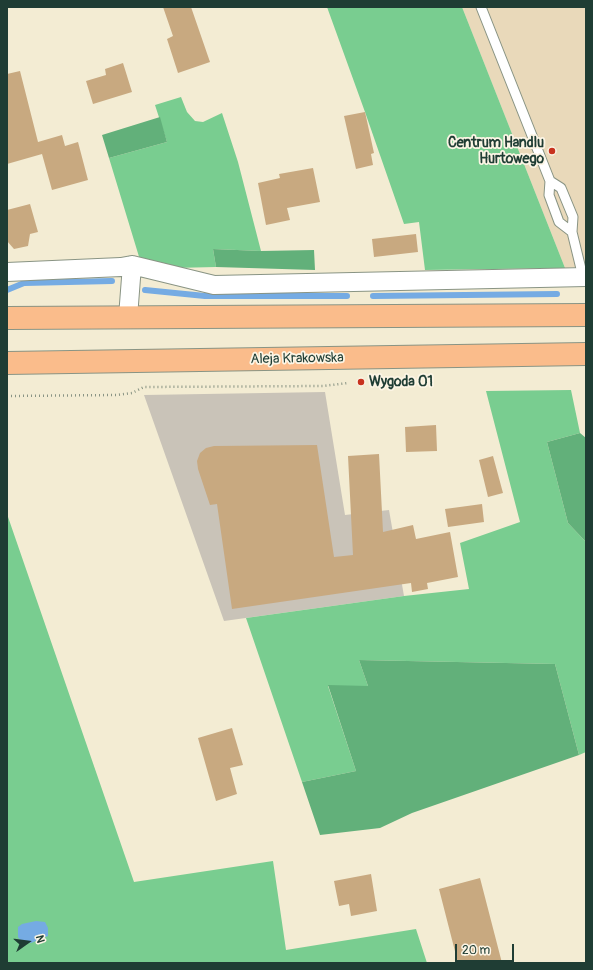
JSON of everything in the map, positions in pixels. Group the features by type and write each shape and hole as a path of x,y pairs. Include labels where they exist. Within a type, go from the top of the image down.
{"main road":[{"path":"7,318 586,316"},
{"name":"Aleja Krakowska","path":"7,363 586,354"}],"street":[{"path":"128,317 132,265"},
{"path":"7,272 121,267 132,265 214,285 585,277"}],"lane":[{"path":"481,7 550,181 549,195 559,222 572,232"},
{"path":"550,181 561,188 572,217 572,232 585,277"}],"path":[{"path":"7,396 117,395 132,393 144,387 322,386 348,383"}],"shaded area":[{"name":"Centrum Handlu Hurtowego","path":"462,7 586,7 586,266 565,268"},
{"path":"325,392 345,515 389,510 404,596 224,621 144,395"}],"green space":[{"path":"327,7 462,7 565,268 425,270 419,222 404,224"},
{"path":"181,97 187,112 195,121 203,122 222,113 238,162 261,251 213,249 216,267 173,268 140,260 109,158 167,142 155,105"},
{"path":"160,117 167,142 109,158 102,135"},
{"path":"213,249 261,251 314,250 315,270 216,267"},
{"path":"571,390 580,433 547,442 568,523 586,542 586,752 579,755 555,664 359,660 368,686 328,686 356,771 302,782 246,618 404,596 469,589 460,543 520,522 486,391"},
{"path":"580,433 586,438 586,542 568,523 547,442"},
{"path":"7,514 134,882 273,861 286,950 416,929 427,963 7,963"},
{"path":"359,660 555,664 579,755 412,813 380,828 320,835 302,782 356,771 328,685 368,686"}],"water":[{"path":"36,921 45,922 48,928 48,936 31,943 21,941 18,937 18,927 22,924"}],"building":[{"path":"163,7 191,7 210,62 178,73 167,39 173,36"},
{"path":"123,63 132,92 93,104 86,81 106,75 105,69"},
{"path":"20,71 38,142 62,135 65,146 78,142 88,180 52,190 42,154 7,164 7,74"},
{"path":"365,112 374,153 371,154 373,165 356,169 344,116"},
{"path":"313,168 320,202 287,208 290,220 266,225 258,183 280,178 279,174"},
{"path":"30,204 38,232 30,234 28,246 14,249 7,241 7,210"},
{"path":"416,234 418,252 374,257 372,239"},
{"path":"436,425 437,451 406,452 405,427"},
{"path":"317,445 334,557 353,555 348,456 379,454 383,532 413,525 416,539 450,532 458,577 427,583 428,589 412,592 411,583 232,609 217,504 210,505 198,469 197,461 200,453 206,448 214,446"},
{"path":"493,456 503,493 488,497 479,460"},
{"path":"482,504 484,522 448,527 445,509"},
{"path":"232,728 243,765 230,768 237,794 216,801 198,738"},
{"path":"371,874 377,911 351,916 349,904 339,906 334,881"},
{"path":"480,878 502,963 458,963 439,889"}],"waterway":[{"path":"7,290 24,283 112,281"},
{"path":"145,290 205,296 347,296"},
{"path":"373,296 557,294"}],"place":[{"name":"Centrum Handlu Hurtowego","path":"552,151"},
{"name":"Wygoda 01","path":"361,382"}]}
